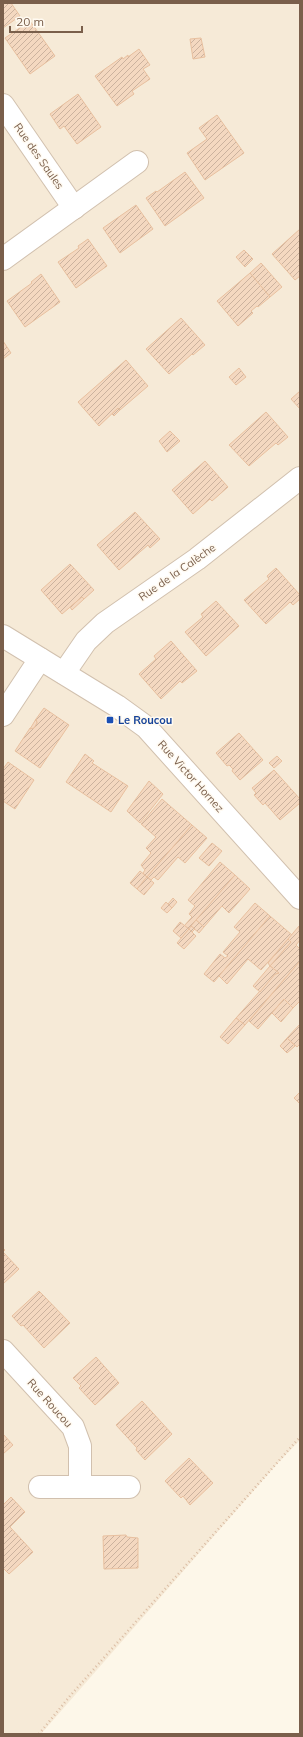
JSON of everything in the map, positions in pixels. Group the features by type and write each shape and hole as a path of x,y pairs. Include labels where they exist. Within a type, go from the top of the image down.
{"street":[{"name":"Rue des Saules","path":"3,105 74,208"},
{"path":"3,259 136,162"},
{"name":"Rue de la Calèche","path":"64,673 86,641 105,623 197,559 300,478"},
{"name":"Rue Victor Hornez","path":"3,636 127,713 154,735 300,898"},
{"path":"3,714 40,659"},
{"name":"Rue Roucou","path":"3,1351 73,1427 80,1446 80,1487"},
{"path":"40,1488 129,1487"}],"path":[{"path":"39,1734 70,1696 300,1437"}],"shaded area":[{"path":"3,3 300,3 300,1440 276,1465 41,1734 3,1734"}],"building":[{"path":"3,3 11,3 20,16 3,28"},
{"path":"30,21 55,56 30,74 5,38"},
{"path":"201,38 205,57 193,59 190,39"},
{"path":"139,49 150,65 143,69 150,79 132,91 134,94 117,106 95,76 122,57 123,59 128,55 128,57"},
{"path":"78,94 101,127 77,144 64,126 60,129 50,114"},
{"path":"217,115 244,153 205,180 187,153 207,139 199,128"},
{"path":"185,172 204,198 165,226 146,198"},
{"path":"136,205 153,229 120,253 103,228"},
{"path":"300,229 300,276 295,280 272,254"},
{"path":"88,239 107,266 76,288 58,262 79,248 78,246"},
{"path":"244,250 253,259 245,267 236,257"},
{"path":"261,263 282,287 270,297 250,273"},
{"path":"250,273 270,297 251,311 253,313 238,326 217,301"},
{"path":"41,274 60,302 25,327 7,301 32,283 31,282"},
{"path":"181,318 205,345 169,374 146,349"},
{"path":"3,341 11,353 3,359"},
{"path":"126,360 148,386 120,410 118,408 99,426 78,402"},
{"path":"239,368 246,377 236,385 229,377"},
{"path":"300,391 300,409 291,399"},
{"path":"118,408 120,410 114,416 112,414"},
{"path":"266,412 288,437 278,445 276,443 249,466 229,445"},
{"path":"170,431 180,441 167,452 159,441"},
{"path":"205,461 228,487 212,501 210,499 193,514 172,490"},
{"path":"135,512 160,539 150,548 148,545 119,570 97,545"},
{"path":"70,564 94,590 84,599 82,597 62,614 41,590"},
{"path":"276,568 300,595 300,599 293,605 290,602 266,624 244,600 269,579 267,576"},
{"path":"82,597 84,599 72,610 70,607"},
{"path":"216,601 239,626 206,656 185,632 203,617 201,614"},
{"path":"171,641 197,671 182,683 180,681 161,699 139,674 156,659 154,656"},
{"path":"44,708 69,725 40,768 15,751 30,728 34,728 37,723 36,719"},
{"path":"36,719 37,723 34,728 30,729"},
{"path":"239,733 263,760 240,780 232,771 233,769 229,765 227,766 216,753"},
{"path":"85,754 94,761 92,763 128,786 111,812 66,782"},
{"path":"277,756 282,761 274,768 269,763"},
{"path":"8,762 34,780 15,809 3,801 3,769"},
{"path":"274,770 300,799 300,803 280,820 265,803 263,805 254,795 256,793 252,788"},
{"path":"149,781 163,794 140,823 127,811"},
{"path":"162,799 192,825 147,877 143,873 145,870 141,865 151,853 146,848 156,837 141,824"},
{"path":"192,825 207,838 185,863 178,857 158,880 154,877 151,880 147,877"},
{"path":"212,843 222,851 209,866 199,858"},
{"path":"220,862 235,875 189,929 184,926 192,917 189,914 195,906 188,900"},
{"path":"140,871 147,877 137,889 130,883"},
{"path":"235,875 250,889 229,913 222,906 204,927 196,920"},
{"path":"147,877 154,883 144,895 137,889"},
{"path":"173,898 177,902 172,908 168,904"},
{"path":"166,902 172,908 167,913 161,908"},
{"path":"255,903 270,916 214,982 204,974 220,954 225,958 228,956 223,952 240,932 234,927"},
{"path":"270,916 292,935 261,970 248,959 227,984 219,976"},
{"path":"196,920 204,927 199,933 191,926"},
{"path":"180,922 189,929 181,938 173,931"},
{"path":"191,926 195,929 192,932 189,929"},
{"path":"299,926 300,940 296,945 300,949 300,961 245,1025 236,1018 275,974 279,973 270,966 291,942 288,939"},
{"path":"189,929 196,936 184,949 177,943"},
{"path":"288,939 291,942 270,966 268,963"},
{"path":"300,961 300,1001 293,1008 284,999 258,1029 249,1021"},
{"path":"270,966 279,973 275,974 260,992 253,986"},
{"path":"284,999 293,1008 281,1022 272,1013"},
{"path":"236,1018 245,1025 228,1044 220,1037"},
{"path":"300,1024 300,1044 297,1047 287,1038"},
{"path":"287,1038 295,1046 287,1053 280,1046"},
{"path":"300,1092 300,1104 294,1098"},
{"path":"3,1252 19,1269 3,1284"},
{"path":"39,1291 70,1323 44,1348 23,1325 21,1326 12,1316"},
{"path":"96,1357 119,1383 95,1405 79,1388 81,1386 73,1378"},
{"path":"142,1401 172,1434 145,1460 136,1450 137,1448 116,1425"},
{"path":"3,1434 13,1445 3,1454"},
{"path":"189,1458 213,1483 190,1505 183,1496 181,1498 165,1481"},
{"path":"11,1497 25,1512 10,1527 33,1552 9,1574 3,1568 3,1505"},
{"path":"126,1535 127,1537 138,1538 138,1568 104,1569 103,1536"}],"place":[{"name":"Le Roucou","path":"110,720"}]}
